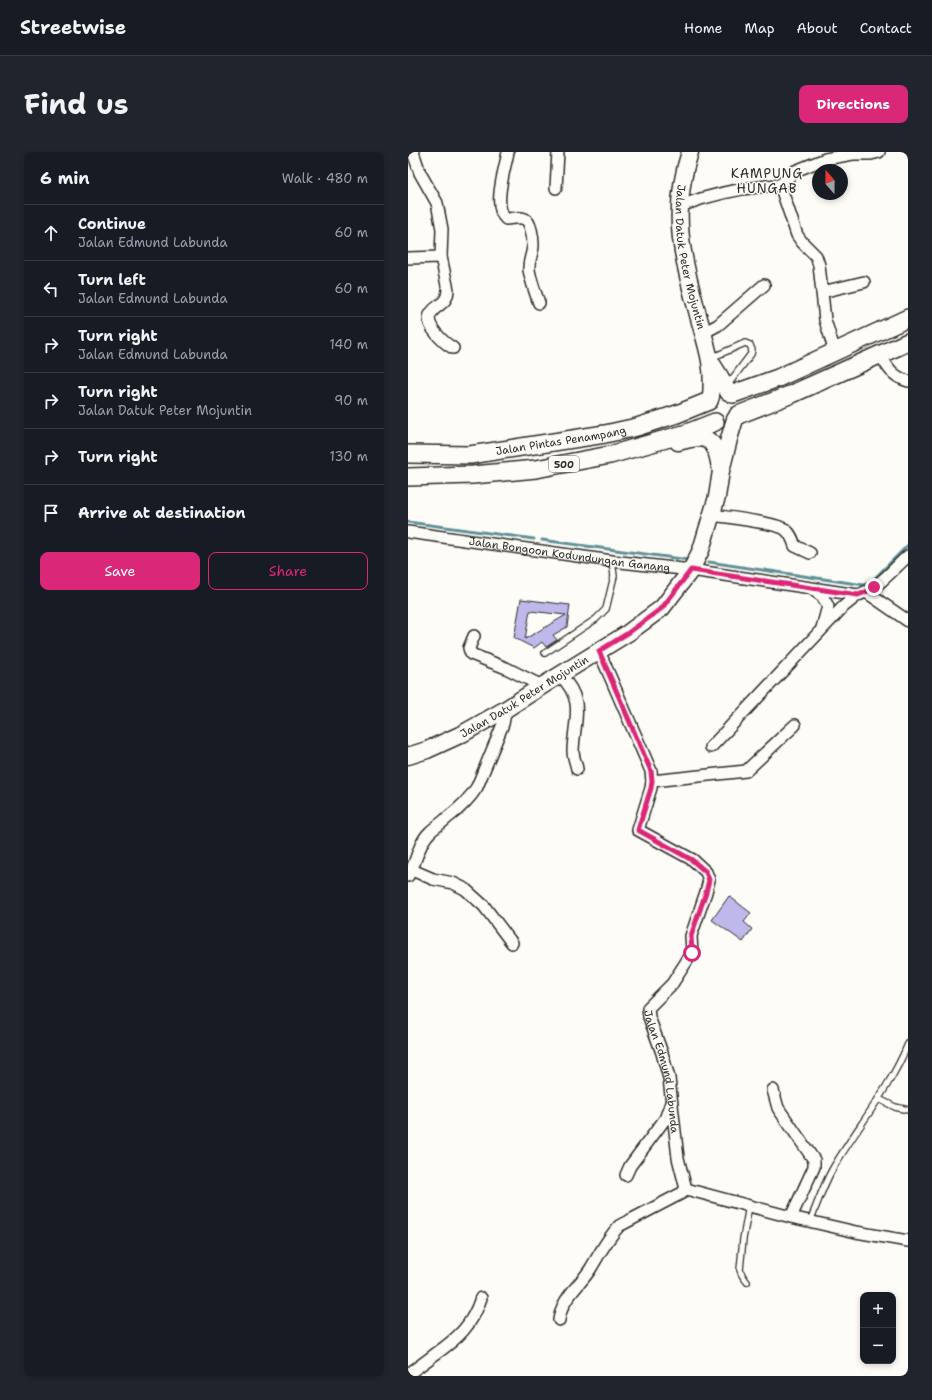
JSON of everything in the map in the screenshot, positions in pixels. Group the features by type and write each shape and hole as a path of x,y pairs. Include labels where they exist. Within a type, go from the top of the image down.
{"main road":[{"name":"Jalan Datuk Peter Mojuntin","path":"690,152 681,190 680,239 692,293 710,360 710,399"},
{"name":"500","path":"710,399 719,392 729,391 778,378 908,318"},
{"name":"500","path":"715,422 722,424 727,423 737,417 908,342"},
{"name":"Jalan Datuk Peter Mojuntin","path":"710,360 729,391"},
{"path":"729,391 738,401 740,410 737,417"},
{"path":"710,399 708,411 715,422"},
{"name":"Jalan Pintas Penampang","path":"408,454 470,455 605,434 644,425 710,399"},
{"name":"Jalan Datuk Peter Mojuntin","path":"408,756 427,750 462,734 506,710 628,633 662,608 691,570 701,550 717,497 728,439 737,417"},
{"name":"Jalan Pintas Penampang","path":"408,477 473,475 536,469 610,455 687,433 715,422"},
{"path":"625,451 639,452 692,438 706,439 714,445 721,471"}],"street":[{"path":"413,152 420,173 437,203 442,229 441,257 448,290 448,296 430,313 429,319 434,331 446,344 453,348"},
{"path":"508,152 499,205 502,216 506,219 522,218 526,219 528,223 533,245 529,268 531,280 539,303"},
{"path":"556,188 558,152"},
{"path":"680,206 702,198 740,190 780,185 795,171 825,159 852,154 871,154 879,152"},
{"path":"780,185 797,235 816,256 825,320 835,352"},
{"path":"408,258 441,257"},
{"path":"822,292 864,282"},
{"path":"703,333 718,325 764,285"},
{"path":"880,354 890,371 896,376 908,381"},
{"path":"712,515 760,522 784,528 791,536 795,546 810,553"},
{"name":"Jalan Bongoon Kodundungan Ganang","path":"408,532 612,561 691,570 810,588 862,593"},
{"path":"711,747 822,630 862,593 885,578 908,556"},
{"path":"810,588 822,596 828,606 822,630"},
{"path":"862,593 908,620"},
{"path":"474,636 469,648 471,654 506,668 542,686"},
{"path":"599,651 651,771 652,781 746,771 795,726"},
{"path":"560,675 570,684 574,696 577,713 573,753 577,769"},
{"path":"506,710 503,724 474,792 464,804 430,832 422,845 410,873 453,883 465,889 484,906 512,943"},
{"name":"Jalan Edmund Labunda","path":"652,781 638,830 692,860 706,872 709,880 691,936 692,953 672,984 648,1008 649,1017 667,1068 678,1158 686,1189"},
{"path":"773,1090 778,1108 814,1160 814,1167 790,1217"},
{"path":"626,1175 630,1166 665,1119 671,1103"},
{"path":"558,1320 560,1310 568,1296 590,1269 612,1234 619,1226 682,1193 686,1189 790,1217 856,1232 908,1241"},
{"path":"408,1374 453,1342 466,1329 477,1310 481,1298"}],"lane":[{"path":"710,360 745,343 750,345 752,350 751,354 729,391"},
{"path":"545,653 596,619 606,608 614,576 612,561"},
{"path":"810,1221 832,1171 879,1099 901,1061 908,1044"},
{"path":"879,1099 895,1107 908,1110"},
{"path":"747,1282 740,1270 743,1239 749,1206"}],"building":[{"path":"521,599 570,605 567,627 553,635 557,640 546,647 542,642 534,648 514,638","holes":["530,611 566,615 525,639"]},
{"path":"729,896 751,913 744,922 752,929 743,942 712,920"}],"waterway":[{"path":"408,522 534,539"},
{"path":"542,540 689,560"},
{"path":"709,562 864,585 871,582 908,545"}],"district":[{"name":"KAMPUNG HUNGAB","path":"767,180"}],"route":[{"path":"692,953 691,936 709,880 702,867 638,830 651,788 651,771 599,651 628,633 662,608 691,570 858,595 874,587"}]}
